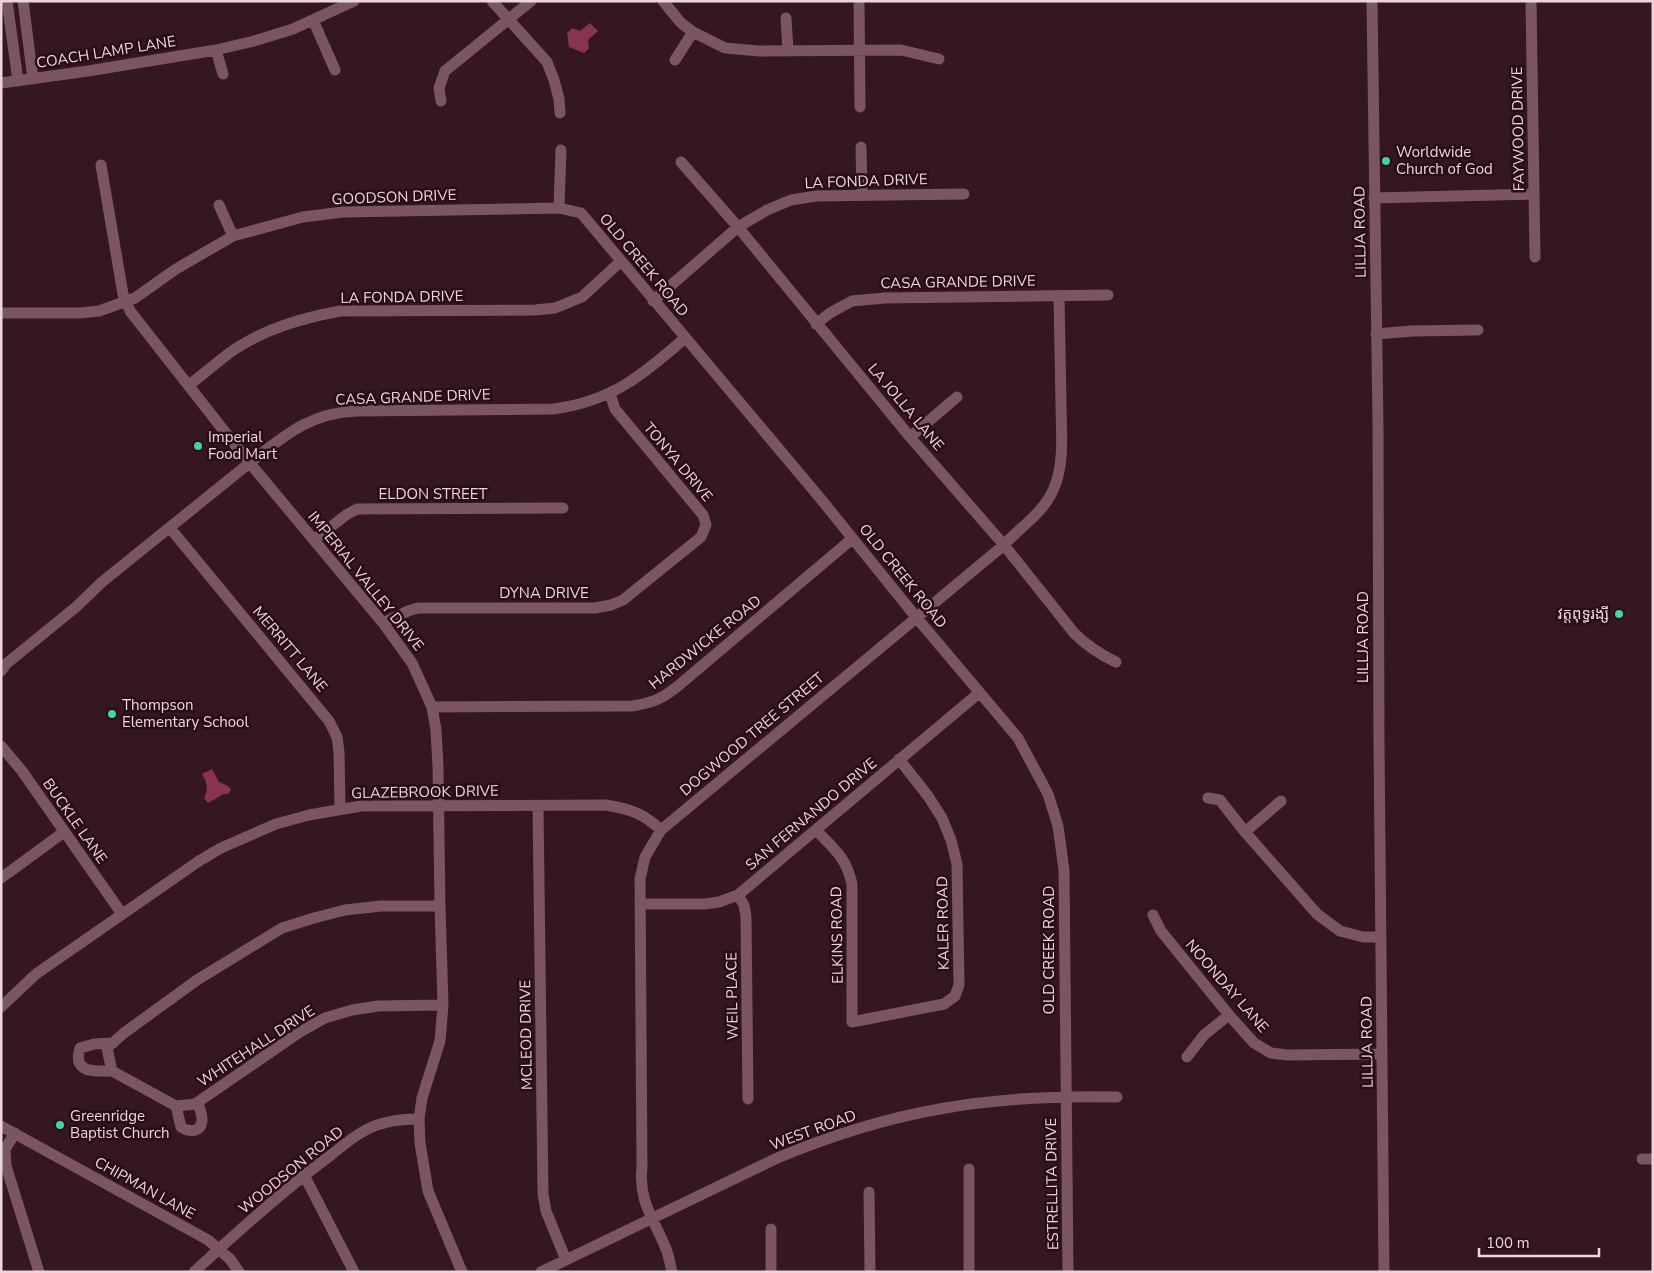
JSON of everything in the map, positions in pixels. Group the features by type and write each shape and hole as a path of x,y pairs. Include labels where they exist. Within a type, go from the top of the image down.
{"street":[{"path":"8,1 18,81"},
{"path":"23,1 33,79"},
{"name":"COACH LAMP LANE","path":"1,83 216,50 293,29 354,1"},
{"path":"492,1 546,62 554,80 559,99 560,114"},
{"path":"441,101 439,88 445,71 531,1"},
{"path":"663,1 681,23 693,32 725,48 759,51 900,50 939,59"},
{"path":"859,1 860,107"},
{"name":"LILLJA ROAD","path":"1372,1 1384,1272"},
{"name":"FAYWOOD DRIVE","path":"1532,1 1535,257"},
{"path":"786,18 788,51"},
{"path":"313,20 334,70"},
{"path":"676,60 693,32"},
{"path":"216,50 223,74"},
{"path":"861,147 862,194"},
{"path":"559,208 561,150"},
{"name":"LA JOLLA LANE","path":"681,162 738,227 816,324 910,437 1004,545 1084,643 1100,655 1116,662"},
{"name":"IMPERIAL VALLEY DRIVE","path":"101,165 126,302 130,311 250,463 383,623 412,663 432,707 436,730 443,1005 440,1041 426,1084 419,1119 420,1143 428,1190 462,1272"},
{"name":"LA FONDA DRIVE","path":"653,301 738,227 767,210 791,200 816,196 862,194 964,194"},
{"path":"1374,198 1534,194"},
{"path":"219,205 233,236"},
{"name":"GOODSON DRIVE","path":"1,313 80,313 99,311 139,296 176,269 233,236 303,217 343,212 559,208"},
{"name":"OLD CREEK ROAD","path":"559,208 580,213 1018,738 1048,794 1058,826 1064,870 1066,1096"},
{"name":"LA FONDA DRIVE","path":"189,385 235,349 281,325 340,311 535,310 555,308 582,297 620,262"},
{"name":"CASA GRANDE DRIVE","path":"816,324 830,313 852,301 885,298 1108,295"},
{"name":"DOGWOOD TREE STREET","path":"672,1272 666,1250 644,1200 640,1180 642,1168 640,879 645,857 661,830 1004,545 1044,505 1055,487 1061,458 1059,296"},
{"path":"1376,334 1412,331 1478,330"},
{"name":"CASA GRANDE DRIVE","path":"1,671 6,664 76,607 102,582 280,439 321,416 340,412 554,409 572,406 610,394 648,370 685,338"},
{"name":"TONYA DRIVE","path":"610,394 615,409 703,515 706,525 701,537 688,548"},
{"path":"910,437 957,397"},
{"name":"ELDON STREET","path":"314,540 356,509 563,508"},
{"name":"MERRITT LANE","path":"170,528 329,721 337,737 339,752 340,808"},
{"name":"HARDWICKE ROAD","path":"432,707 632,706 650,704 664,697 678,686 852,539"},
{"name":"DYNA DRIVE","path":"383,623 418,608 595,608 611,605 623,600 688,548"},
{"name":"SAN FERNANDO DRIVE","path":"640,904 705,904 719,902 738,895 979,692"},
{"name":"BUCKLE LANE","path":"1,746 22,771 122,914"},
{"name":"KALER ROAD","path":"852,1022 944,1004 955,996 959,984 957,864 951,840 942,818 928,796 899,759"},
{"path":"1208,798 1220,800 1301,897 1325,921 1340,931 1356,936 1381,937"},
{"path":"1245,832 1280,801"},
{"name":"GLAZEBROOK DRIVE","path":"1,1007 36,974 199,861 221,848 276,824 309,815 340,808 361,806 606,805 626,808 642,814 661,830"},
{"name":"MCLEOD DRIVE","path":"538,806 543,1194 546,1211 566,1260"},
{"name":"ELKINS ROAD","path":"816,830 844,859 849,869 852,884 852,1022"},
{"path":"1,878 64,832"},
{"name":"WEIL PLACE","path":"738,895 744,905 746,916 748,1099"},
{"path":"112,1071 107,1048 126,1032 197,980 282,928 345,910 381,906 440,906"},
{"name":"NOONDAY LANE","path":"1153,916 1161,931 1229,1015 1254,1042 1271,1053 1287,1055 1382,1054"},
{"name":"WHITEHALL DRIVE","path":"176,1106 198,1102 300,1032 325,1018 352,1010 378,1006 443,1005"},
{"path":"1187,1056 1204,1035 1229,1015"},
{"path":"113,1043 94,1044 80,1048 77,1056 79,1063 88,1071 112,1071 176,1106 181,1127 187,1131 194,1131 199,1128 202,1119 198,1102"},
{"name":"WEST ROAD","path":"541,1272 775,1159 809,1145 872,1124 907,1114 952,1106 1023,1098 1066,1096 1117,1097"},
{"name":"ESTRELLITA DRIVE","path":"1066,1096 1068,1272"},
{"name":"WOODSON ROAD","path":"194,1272 304,1176 364,1130 382,1123 403,1119 419,1119"},
{"name":"CHIPMAN LANE","path":"1,1126 208,1240 230,1260 239,1272"},
{"path":"15,1133 5,1149 6,1166 39,1272"},
{"path":"969,1169 969,1272"},
{"path":"304,1176 354,1272"},
{"path":"869,1192 870,1272"},
{"path":"771,1229 771,1272"}],"shaded area":[{"path":"590,23 598,31 588,40 589,48 584,53 569,47 567,33 572,28 580,31"},
{"path":"212,769 219,782 228,786 231,790 228,794 224,794 208,803 204,798 207,786 202,774"}],"place":[{"name":"Worldwide Church of God","path":"1386,161"},
{"name":"Imperial Food Mart","path":"198,446"},
{"name":"វត្តពុទ្ធរង្សី","path":"1619,614"},
{"name":"Thompson Elementary School","path":"112,714"},
{"name":"Greenridge Baptist Church","path":"60,1125"}]}
